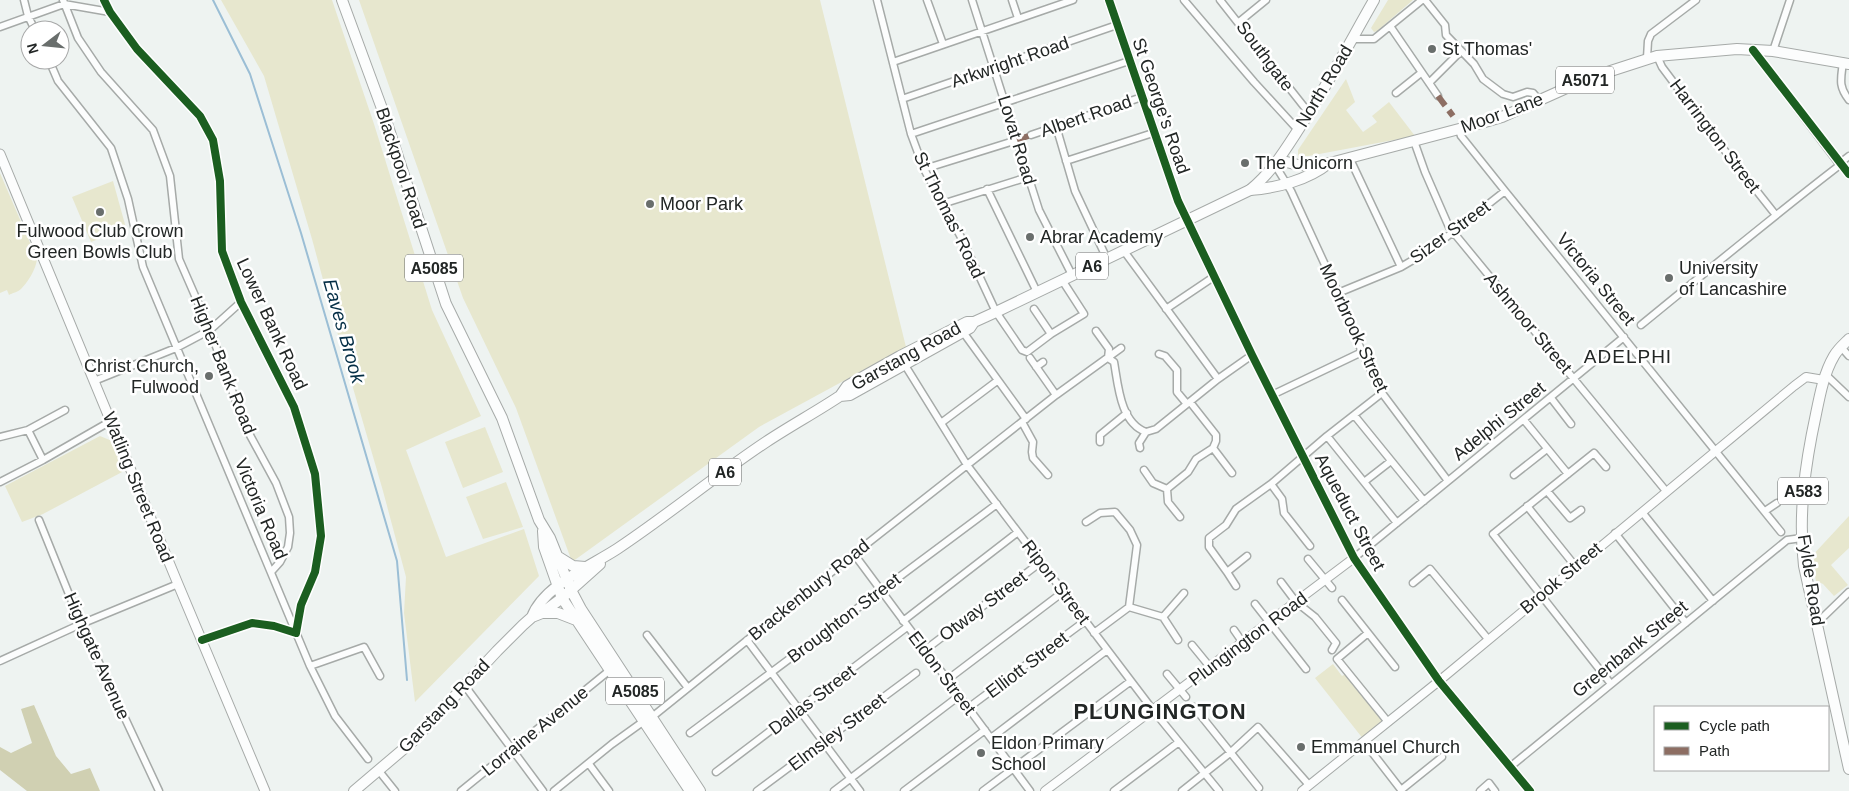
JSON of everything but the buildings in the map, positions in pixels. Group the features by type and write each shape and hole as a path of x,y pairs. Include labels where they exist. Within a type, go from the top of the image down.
{"main road":[{"name":"Blackpool Road","path":"342,0 384,114 446,304 502,418 543,529 544,547 562,583 571,590 648,719 686,790"},
{"name":"North Road","path":"1275,165 1309,113 1373,0"},
{"name":"Moor Lane","path":"1187,220 1250,190 1275,165 1330,163 1459,130 1502,117 1589,78 1652,57 1706,50 1737,49 1773,51 1846,63"},
{"name":"Watling Street Road","path":"0,154 265,791"},
{"name":"Moor Lane","path":"1250,190 1272,188 1287,183 1319,171 1330,163"},
{"path":"1275,165 1297,173 1311,174"},
{"name":"Garstang Road","path":"354,791 413,741 496,651 537,615 562,598 613,552 765,443 840,396 850,395 902,360 967,322 974,322 996,312 1187,220"},
{"name":"Garstang Road","path":"902,360 963,332 970,328 974,322"},
{"name":"Fylde Road","path":"1849,338 1835,354 1825,378 1809,445 1803,488 1802,538 1804,566 1849,769"},
{"name":"Blackpool Road","path":"543,529 550,538 557,556 562,583 562,598 610,670 700,791"},
{"name":"Garstang Road","path":"537,615 539,605 562,583 613,552"},
{"path":"557,556 573,566 586,567"},
{"path":"537,615 558,613 576,620"}],"street":[{"path":"24,0 30,20"},
{"name":"Lower Bank Road","path":"104,0 136,50 200,116 213,140 220,181 222,251 241,302 294,407 315,474 321,536 315,572 301,605 296,633"},
{"name":"St Thomas' Road","path":"877,0 911,134 924,169 962,239 996,312 1022,350 1029,355 1056,395"},
{"path":"927,0 943,44"},
{"name":"Lovat Road","path":"972,0 1039,210 1084,314 1051,334"},
{"path":"1012,0 1018,18"},
{"path":"893,62 1073,0"},
{"name":"St George's Road","path":"1109,0 1178,202 1187,220"},
{"path":"1184,0 1298,130"},
{"name":"Southgate","path":"1220,0 1309,113"},
{"path":"1239,22 1266,0"},
{"path":"1353,38 1374,39 1424,0 1445,25 1446,35 1474,64 1482,79 1503,94 1513,97 1527,92 1534,93 1539,100"},
{"path":"1652,57 1648,41 1651,34 1696,0"},
{"path":"1773,51 1790,0"},
{"path":"0,27 64,2 110,12"},
{"name":"Higher Bank Road","path":"64,2 78,38 101,72 153,130 170,176 180,259 210,330 245,426 276,483 289,517 290,533 288,547 280,562 271,572"},
{"name":"Arkwright Road","path":"902,99 1117,25"},
{"path":"1390,26 1438,96"},
{"path":"1753,50 1834,156 1838,165"},
{"path":"1429,83 1462,51"},
{"name":"Harrington Street","path":"1652,57 1662,66 1711,133 1775,214"},
{"path":"911,134 1130,62"},
{"path":"1846,63 1841,85 1849,100"},
{"name":"Victoria Road","path":"53,70 58,81 112,148 128,199 144,267 176,348 310,666 335,716 368,759"},
{"path":"1396,92 1422,72"},
{"name":"Albert Road","path":"1031,135 1142,97"},
{"path":"1056,126 1075,191 1108,259"},
{"name":"Victoria Street","path":"1459,130 1461,136 1505,191 1781,532"},
{"path":"1066,161 1154,133"},
{"name":"Albert Road","path":"924,169 1016,140"},
{"name":"Ashmoor Street","path":"1414,141 1449,227 1666,491"},
{"path":"1641,325 1751,236 1775,214 1849,156"},
{"path":"1350,157 1401,267"},
{"name":"Moorbrook Street","path":"1275,165 1287,183 1382,393 1448,481"},
{"path":"942,204 1028,176"},
{"path":"987,189 1037,292"},
{"name":"Sizer Street","path":"1338,293 1401,267 1430,250 1505,191"},
{"name":"Aqueduct Street","path":"1187,220 1252,355 1354,558 1439,681 1530,791"},
{"path":"1124,251 1218,379"},
{"path":"1166,309 1215,276"},
{"path":"94,381 176,348 210,330 241,302"},
{"path":"1029,355 1051,334 1034,309"},
{"path":"1096,331 1109,349 1108,358 1114,362 1121,405 1138,428 1146,432"},
{"path":"963,332 1024,421 1033,442 1033,458 1048,475"},
{"name":"Adelphi Street","path":"1354,558 1624,337"},
{"path":"1841,347 1849,356"},
{"name":"Brackenbury Road","path":"554,791 688,688 1056,395 1121,348"},
{"path":"1272,394 1362,352"},
{"path":"1159,354 1165,356 1177,370 1177,392 1216,435 1213,448 1196,459 1188,472 1168,489 1168,502 1180,517"},
{"path":"1140,448 1139,444 1146,432 1156,429 1218,379 1252,355"},
{"name":"Ripon Street","path":"902,360 967,465 1131,681 1220,791"},
{"path":"1036,368 1043,362"},
{"name":"Brook Street","path":"1302,791 1439,681 1794,386 1806,377 1825,378"},
{"path":"1825,378 1849,397"},
{"path":"941,423 997,381"},
{"path":"1236,586 1209,548 1209,538 1226,525 1236,509 1271,484 1327,436 1382,393"},
{"path":"1551,398 1571,424"},
{"path":"0,437 28,430 65,410"},
{"path":"1100,442 1100,435 1127,413"},
{"path":"1354,415 1424,501"},
{"path":"1524,420 1568,474"},
{"path":"0,482 111,421"},
{"path":"28,430 43,460"},
{"path":"1327,436 1397,523"},
{"path":"1213,448 1232,473"},
{"path":"1514,475 1547,449"},
{"path":"1606,467 1594,453 1493,534 1611,684"},
{"path":"1364,482 1391,461"},
{"path":"1144,470 1153,483 1168,489"},
{"path":"1271,484 1282,499 1284,513 1310,546"},
{"path":"1547,491 1570,518 1580,510"},
{"path":"1765,511 1777,503"},
{"name":"Broughton Street","path":"690,733 997,504"},
{"path":"1528,506 1576,567"},
{"path":"1086,522 1100,513 1115,512 1130,530 1137,545 1130,607 1094,633"},
{"path":"1642,512 1713,601"},
{"name":"Highgate Avenue","path":"39,520 81,624 159,791"},
{"path":"903,621 1018,532"},
{"path":"1615,533 1686,623"},
{"name":"Greenbank Street","path":"1510,767 1787,540 1802,538"},
{"name":"Eldon Street","path":"854,554 1030,791"},
{"path":"1227,572 1247,556"},
{"path":"1308,558 1332,588"},
{"name":"Plungington Road","path":"1046,791 1354,558"},
{"name":"Otway Street","path":"925,650 1041,562"},
{"path":"1413,583 1430,569 1488,639"},
{"path":"1281,582 1296,602 1314,616 1336,643 1332,650"},
{"path":"0,661 81,624 178,584"},
{"path":"947,680 1063,592"},
{"path":"1817,623 1849,592"},
{"path":"1163,617 1184,593"},
{"path":"1342,600 1395,667"},
{"path":"1255,604 1306,669"},
{"path":"1130,607 1163,617 1178,640"},
{"name":"Elliott Street","path":"968,708 1085,621"},
{"path":"202,640 252,623 274,626 296,633"},
{"name":"Dallas Street","path":"716,772 907,627"},
{"path":"1234,630 1243,643"},
{"path":"1368,634 1337,658 1388,722"},
{"path":"647,635 688,688"},
{"path":"747,640 860,791"},
{"path":"1192,645 1210,667"},
{"path":"310,666 364,647 380,676"},
{"path":"991,738 1107,650"},
{"name":"Lorraine Avenue","path":"461,791 610,670"},
{"name":"Elmsley Street","path":"757,791 916,673"},
{"path":"1167,674 1186,697"},
{"path":"983,791 1131,681"},
{"path":"464,686 543,791"},
{"path":"834,791 959,696"},
{"path":"1194,707 1259,788"},
{"path":"1182,791 1230,753 1258,727 1309,785"},
{"path":"904,791 985,730"},
{"path":"1114,791 1179,742"},
{"path":"1364,742 1401,791 1442,757"},
{"path":"588,764 609,791"},
{"path":"379,771 395,791"},
{"path":"1480,791 1489,784 1495,791"}],"green space":[{"path":"221,0 332,0 374,124 432,310 481,416 406,450 446,557 524,529 539,576 415,702 404,613 406,577 383,491 264,76"},
{"name":"Moor Park","path":"359,0 820,0 906,347 759,427 572,562 516,408 463,298"},
{"path":"1388,0 1413,0 1374,32 1371,28"},
{"path":"1346,79 1355,102 1346,110 1363,132 1377,122 1372,116 1389,102 1415,136 1298,158 1298,150"},
{"path":"0,173 37,259 26,283 20,290 9,295 7,290 0,293"},
{"name":"Fulwood Club Crown Green Bowls Club","path":"113,181 126,228 91,242 72,197"},
{"path":"485,427 503,472 463,488 445,442"},
{"path":"100,436 112,441 124,471 43,514 22,522 5,486"},
{"path":"506,482 523,527 483,539 466,497"},
{"path":"1849,516 1849,548 1831,565 1848,585 1834,596 1823,584 1816,581 1811,557"},
{"path":"1333,664 1342,676 1347,673 1386,722 1364,740 1315,678"},
{"path":"34,705 56,756 71,774 90,768 100,791 27,791 0,770 0,747 11,753 32,743 21,709"}],"waterway":[{"name":"Eaves Brook","path":"213,0 250,74 301,233 397,561 407,680"}],"marked path":[{"path":"1438,96 1453,116"},
{"path":"1017,140 1031,135"}],"cycle path":[{"path":"104,0 110,12 137,49 200,116 213,140 220,181 222,251 241,302 294,407 315,474 321,536 315,572 301,605 296,633 274,626 252,623 202,640"},
{"path":"1109,0 1178,201 1252,355 1354,558 1439,681 1530,791"},
{"path":"1753,50 1849,174"}],"place":[{"name":"St Thomas'","path":"1432,49"},
{"name":"The Unicorn","path":"1245,163"},
{"name":"Moor Park","path":"650,204"},
{"name":"Fulwood Club Crown Green Bowls Club","path":"100,212"},
{"name":"Abrar Academy","path":"1030,237"},
{"name":"University of Lancashire","path":"1669,278"},
{"name":"Christ Church, Fulwood","path":"209,376"},
{"name":"Emmanuel Church","path":"1301,747"},
{"name":"Eldon Primary School","path":"981,753"}],"district":[{"name":"ADELPHI","path":"1628,356"},
{"name":"PLUNGINGTON","path":"1160,711"}]}
